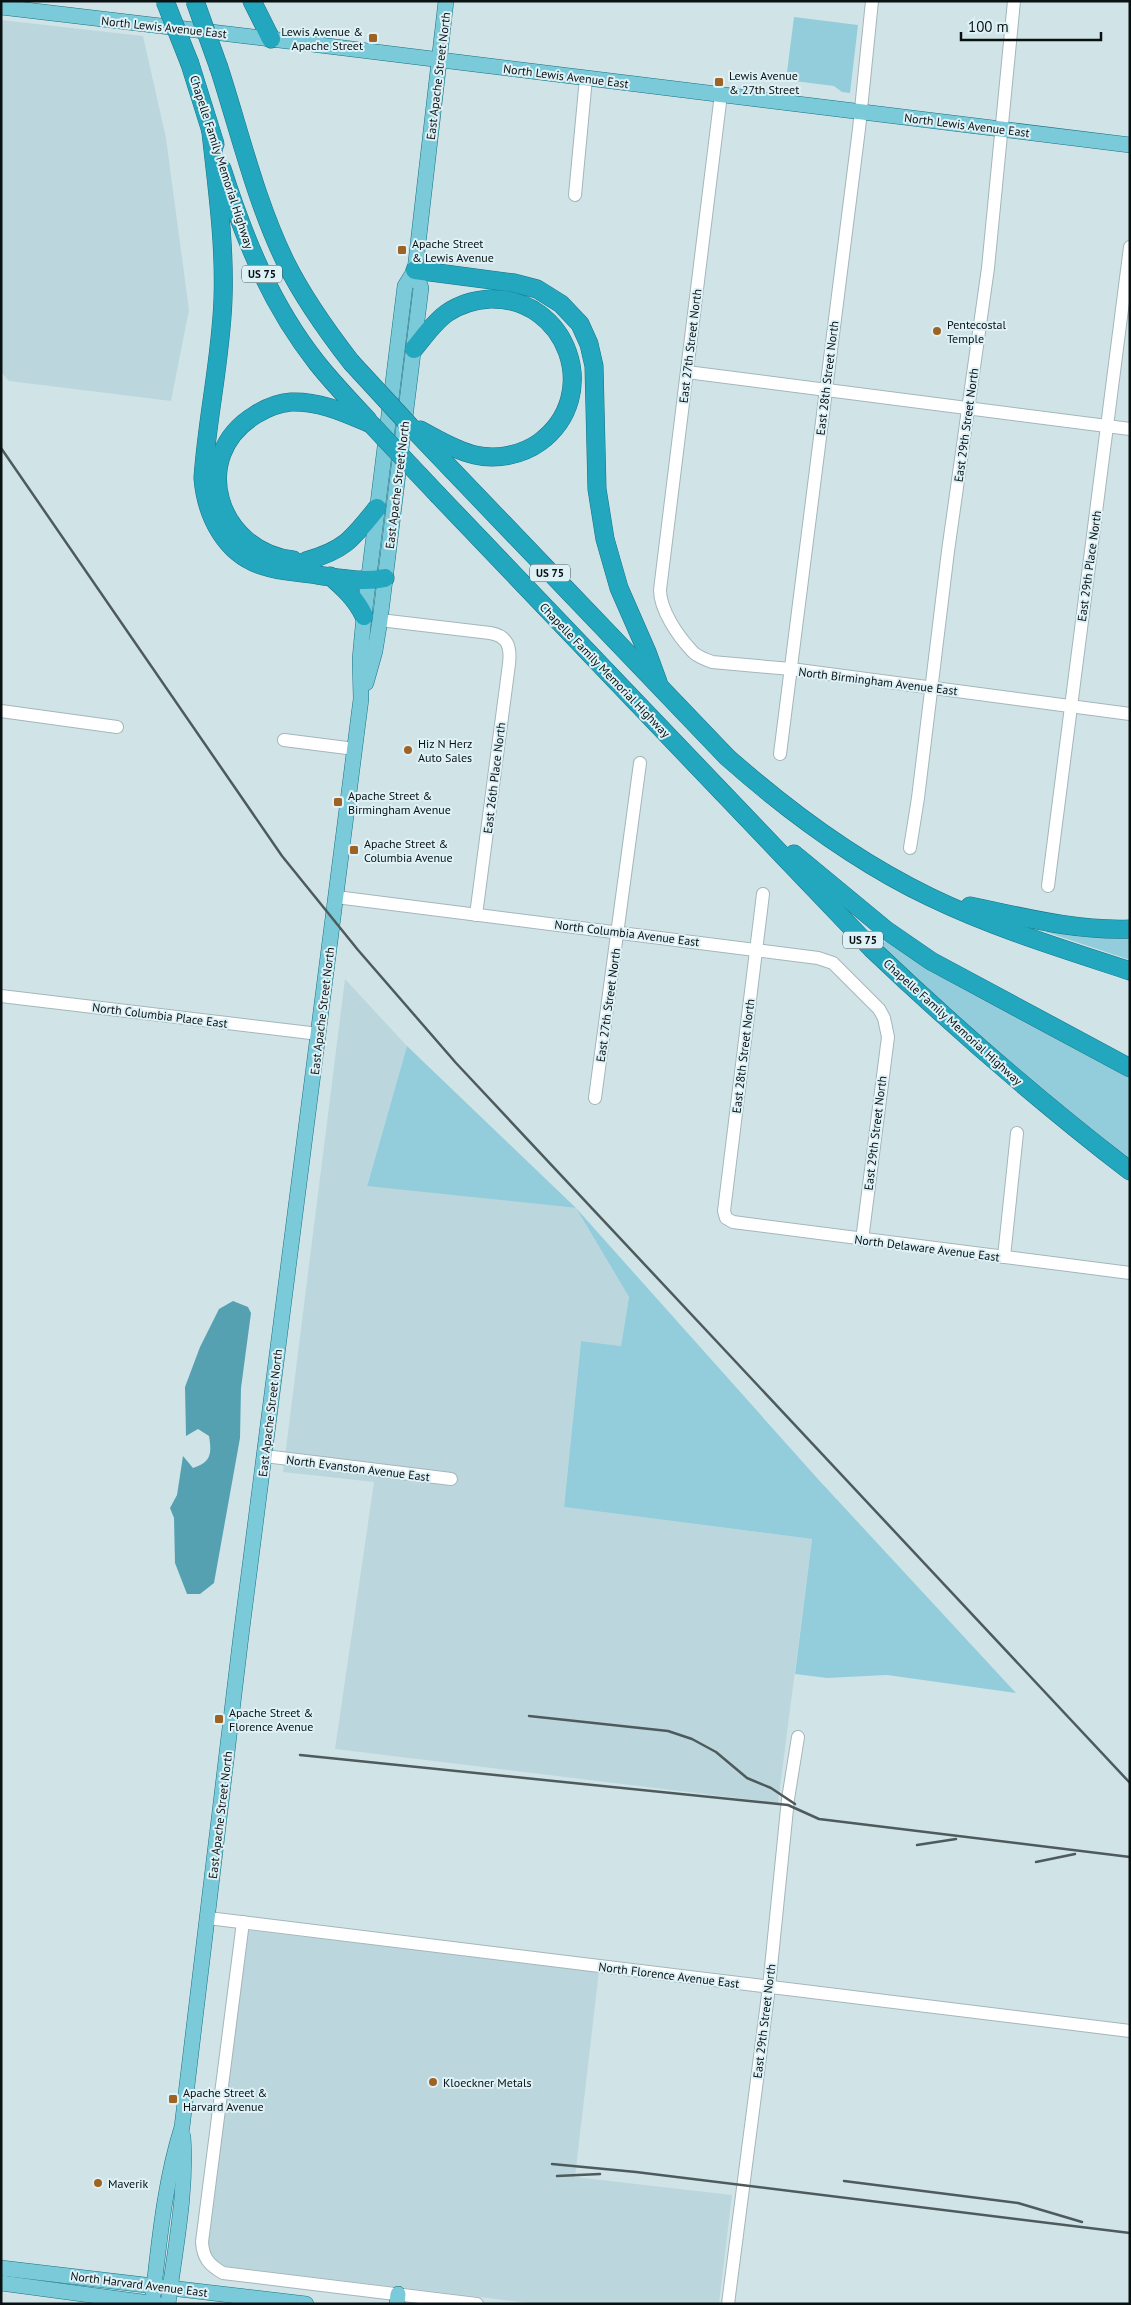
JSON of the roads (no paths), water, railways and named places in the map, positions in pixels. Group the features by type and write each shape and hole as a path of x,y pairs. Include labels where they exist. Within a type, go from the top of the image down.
{"highway":[{"name":"Chapelle Family Memorial Highway","path":"165,1 190,64 239,220 259,270 302,343 345,405 372,424 871,948 940,1013 1004,1069 1130,1171"},
{"name":"Chapelle Family Memorial Highway","path":"195,1 260,194 286,262 315,314 352,362 410,426 444,451 660,687 727,757 777,801 837,844 929,897 984,921 1130,971"},
{"path":"252,1 272,38"},
{"path":"211,132 221,231 223,301 203,471 208,508 216,525 228,542 251,561 275,569 329,576 374,577"},
{"path":"415,270 514,283 537,289 561,304 580,324 589,344 594,366 597,490 605,539 618,588 647,652 660,687"},
{"path":"414,349 448,312 466,303 494,299 515,302 538,313 556,330 569,353 572,374 568,403 558,424 543,440 524,451 494,457 444,451"},
{"path":"345,405 298,402 269,407 252,417 237,430 225,449 220,463 218,479 222,505 229,521 239,534 263,552 283,559 306,561 374,577"},
{"path":"306,561 329,555 346,544 377,508"},
{"path":"329,576 347,590 358,605 372,618"},
{"path":"732,803 886,930 930,961 1130,1068"},
{"path":"929,897 1050,924 1130,929"},
{"path":"1004,1069 1130,1184"}],"main road":[{"name":"East Apache Street North","path":"152,2303 171,2166 182,2127 355,749 361,699 360,659 372,618 377,508 405,286 415,270 446,1"},
{"name":"North Lewis Avenue East","path":"1,7 272,38 440,61 1130,145"},
{"name":"East Apache Street North","path":"374,577 414,349 422,288 415,270"},
{"name":"East Apache Street North","path":"168,2304 182,2188 184,2158 182,2127"},
{"name":"North Harvard Avenue East","path":"1,2268 306,2304"},
{"name":"North Harvard Avenue East","path":"1,2284 157,2304"}],"street":[{"name":"East 28th Street North","path":"780,754 860,112 872,1"},
{"name":"East 29th Street North","path":"910,848 988,268 1000,129 1014,1"},
{"path":"575,195 586,78"},
{"name":"East 27th Street North","path":"660,597 721,94"},
{"name":"East 29th Place North","path":"1048,886 1130,247"},
{"path":"686,372 1130,428"},
{"name":"North Birmingham Avenue East","path":"660,597 663,611 692,652 712,662 791,670 1130,714"},
{"name":"East 26th Place North","path":"372,618 490,633 503,636 510,646 476,916"},
{"path":"1,711 117,727"},
{"path":"284,740 355,749"},
{"name":"East 27th Street North","path":"595,1098 640,763"},
{"name":"East 28th Street North","path":"726,1218 724,1211 763,894"},
{"name":"North Columbia Avenue East","path":"336,897 476,916 617,931 818,958 833,963 879,1009 886,1026"},
{"name":"North Columbia Place East","path":"1,996 319,1034"},
{"name":"East 29th Street North","path":"862,1240 888,1037 886,1026"},
{"path":"1004,1257 1017,1133"},
{"name":"North Delaware Avenue East","path":"726,1218 733,1222 862,1240 1130,1273"},
{"name":"North Evanston Avenue East","path":"265,1456 451,1479"},
{"name":"East 29th Street North","path":"728,2304 769,1988 788,1800 798,1737"},
{"name":"North Florence Avenue East","path":"208,1918 1130,2031"},
{"name":"North Harvard Avenue East","path":"243,1922 202,2242 203,2253 208,2262 223,2273 398,2299 477,2304"}],"railway":[{"path":"1,448 282,856 358,950 456,1063 1130,1783"},
{"path":"529,1716 668,1731 692,1739 716,1752 747,1778 771,1788 795,1804"},
{"path":"300,1755 788,1805 819,1819 1130,1857"},
{"path":"917,1845 956,1839"},
{"path":"1036,1862 1075,1854"},
{"path":"552,2164 636,2172 1130,2233"},
{"path":"557,2176 600,2174"},
{"path":"844,2181 1018,2203 1082,2222"}],"place":[{"name":"Lewis Avenue & Apache Street","path":"373,38"},
{"name":"Lewis Avenue & 27th Street","path":"719,82"},
{"name":"Apache Street & Lewis Avenue","path":"402,250"},
{"name":"Pentecostal Temple","path":"937,331"},
{"name":"Hiz N Herz Auto Sales","path":"408,750"},
{"name":"Apache Street & Birmingham Avenue","path":"338,802"},
{"name":"Apache Street & Columbia Avenue","path":"354,850"},
{"name":"Apache Street & Florence Avenue","path":"219,1719"},
{"name":"Kloeckner Metals","path":"433,2082"},
{"name":"Apache Street & Harvard Avenue","path":"173,2099"},
{"name":"Maverik","path":"98,2183"}]}
